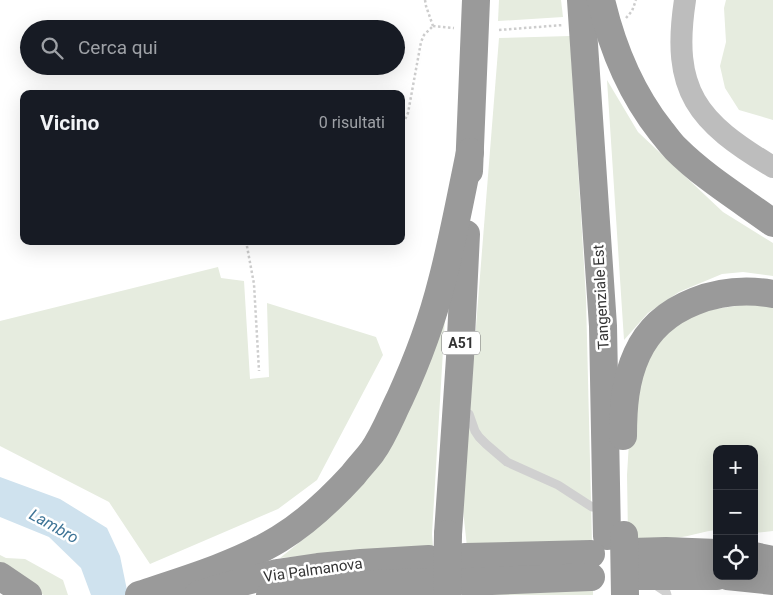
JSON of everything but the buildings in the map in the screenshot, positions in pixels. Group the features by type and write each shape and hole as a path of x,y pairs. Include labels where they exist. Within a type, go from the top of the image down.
{"highway":[{"name":"A51","path":"448,575 448,534 460,358 476,0"},
{"name":"Tangenziale Est","path":"581,0 603,326 614,565"},
{"path":"601,0 611,38 622,64 638,96 662,133 693,165 773,223"},
{"path":"139,595 229,563 278,540 328,502 372,452 390,421 409,379 433,312 445,268 470,152"},
{"path":"614,565 623,501 623,403 629,375 637,353 660,323 679,309 694,302 709,296 734,292 756,291 773,294"},
{"path":"758,546 773,544"},
{"path":"614,565 666,551 713,549"},
{"path":"666,551 713,553"},
{"path":"758,557 773,560"},
{"name":"Via Palmanova","path":"198,595 277,573 361,563 448,575"},
{"path":"614,565 713,576"},
{"name":"Via Palmanova","path":"270,595 282,592 448,575 614,565"},
{"path":"0,576 28,595"},
{"path":"758,579 773,581"}],"street":[{"path":"685,0 682,36 683,70 695,101 705,117 720,132 773,167"}],"lane":[{"path":"469,414 475,431 486,444 507,462 550,481 592,507"},
{"path":"614,565 654,584 668,594"}],"path":[{"path":"425,0 433,26"},
{"path":"621,21 628,17 636,0"},
{"path":"499,30 568,25"},
{"path":"405,119 408,113 421,42 424,35 433,26 456,28"},
{"path":"247,245 254,284 259,371"}],"shaded area":[{"path":"499,0 561,0 563,17 498,21"},
{"path":"726,0 773,0 773,120 739,110 725,88 720,66 726,42 724,8"},
{"path":"570,36 586,298 592,542 467,547 463,510 469,414 499,38"},
{"path":"607,80 638,132 723,212 773,243 773,276 743,272 722,274 679,292 648,313 624,340"},
{"path":"218,267 221,278 244,281 250,379 269,377 267,303 376,337 383,355 317,480 278,509 150,564 109,502 0,446 0,321"},
{"path":"773,300 773,531 758,533 758,445 713,445 713,530 676,538 630,540 628,535 627,475 631,409 640,363 684,314"},
{"path":"445,317 432,534 433,547 387,548 280,558 316,529"},
{"path":"0,555 6,558 25,559 63,580 68,595 44,595 39,593 0,566"},
{"path":"593,590 593,595 466,595"}],"water":[{"name":"Lambro","path":"0,477 60,499 107,528 120,556 128,595 91,595 81,568 49,537 0,517"}]}
